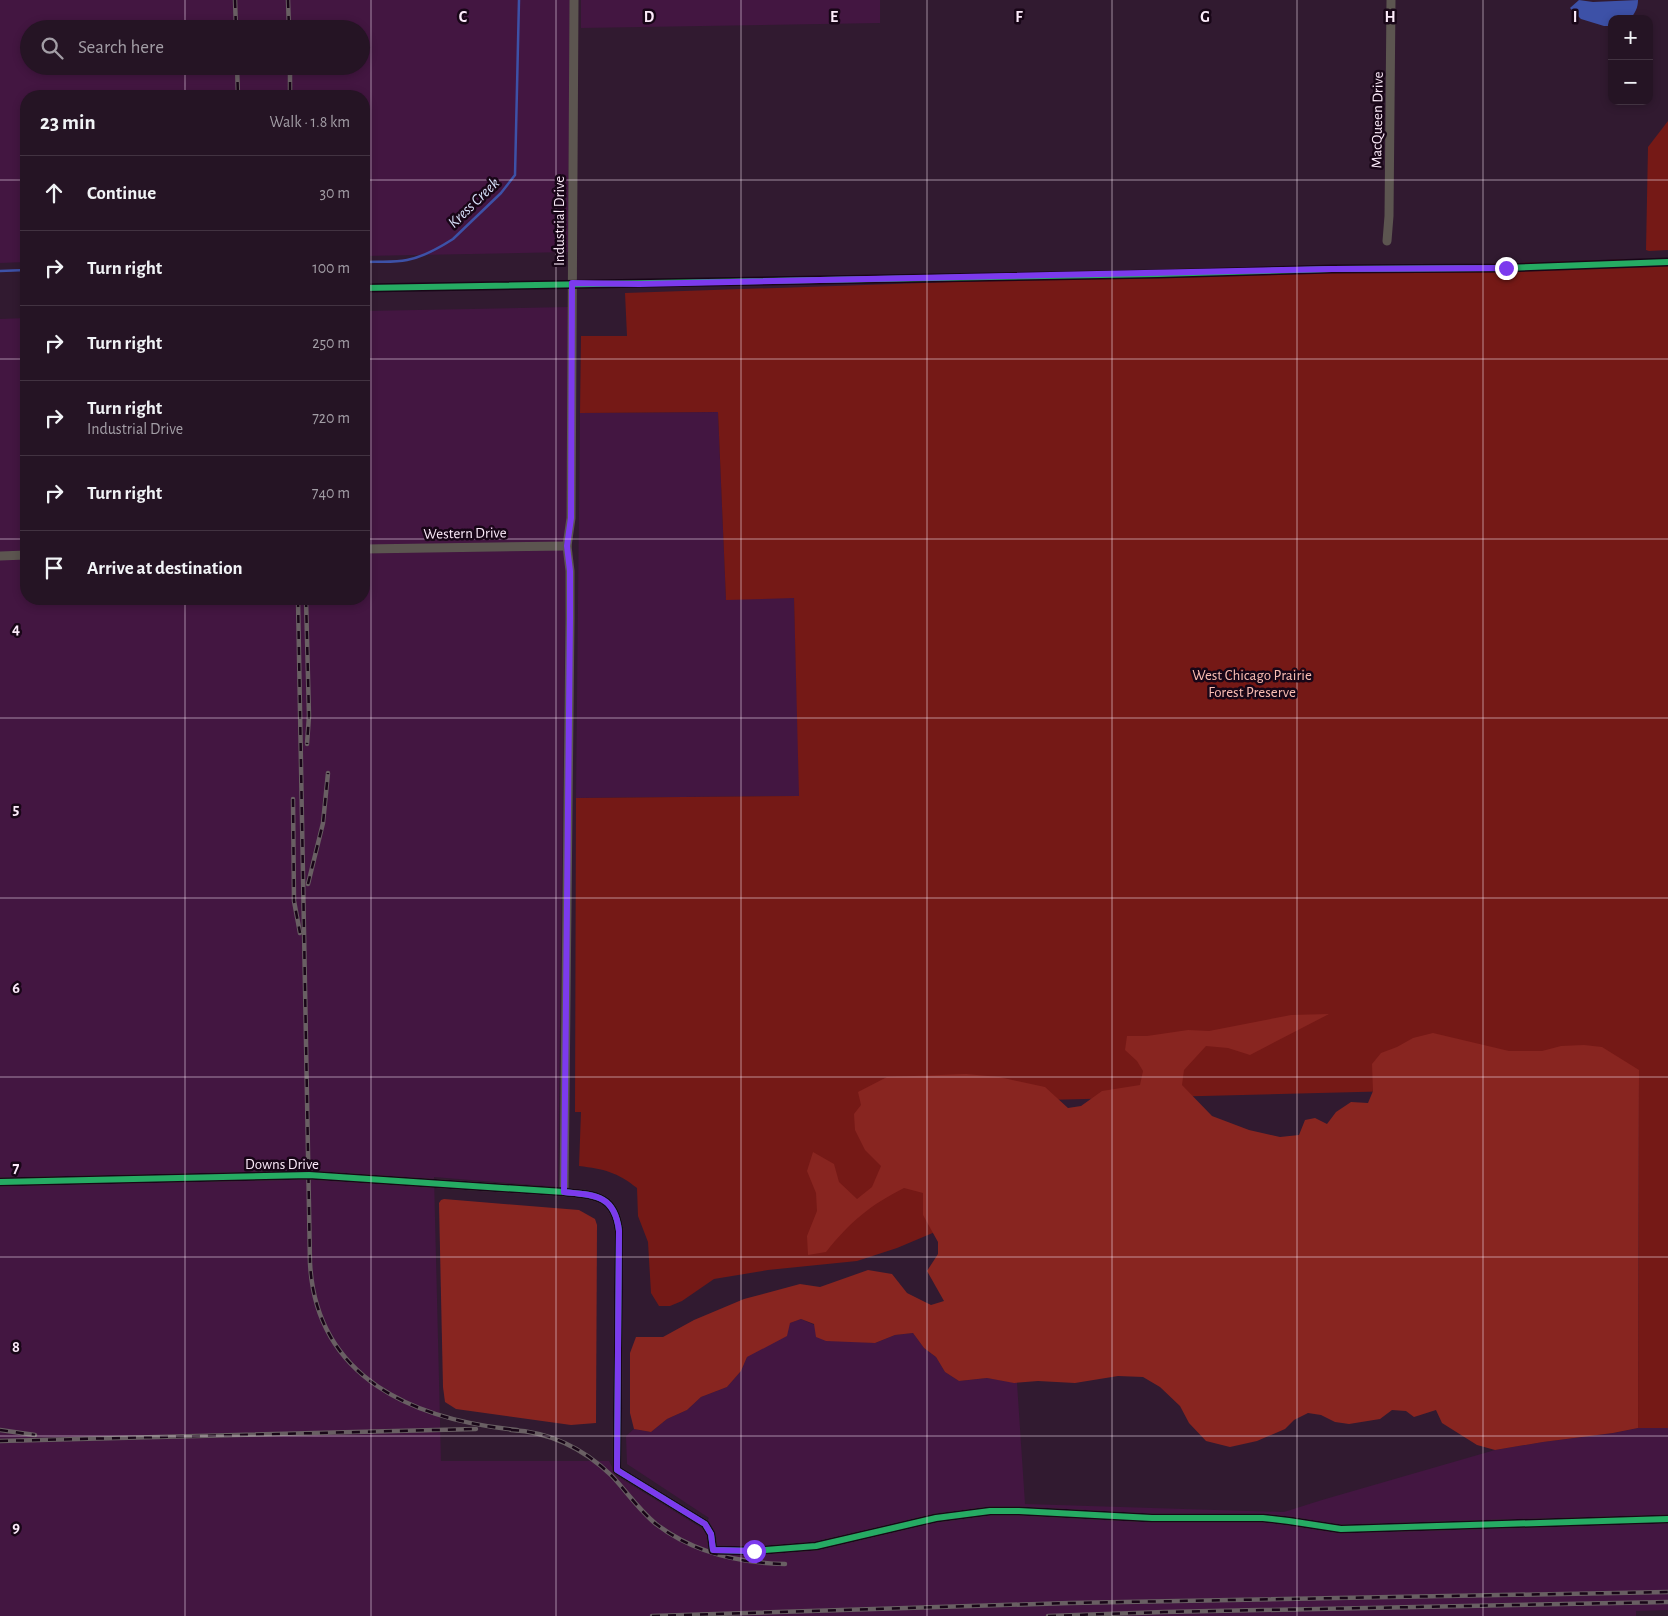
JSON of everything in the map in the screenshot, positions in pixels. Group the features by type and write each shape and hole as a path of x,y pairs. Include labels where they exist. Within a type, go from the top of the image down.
{"street":[{"name":"Industrial Drive","path":"564,1192 570,627 570,571 567,546 571,518 574,0"},
{"name":"MacQueen Drive","path":"1387,241 1389,216 1391,0"},
{"name":"Western Drive","path":"370,549 567,546"},
{"path":"0,556 20,555"},
{"name":"Downs Drive","path":"0,1182 309,1175 564,1192 593,1195 603,1199 610,1205 618,1218 619,1231 617,1470 705,1524 711,1534 713,1550 754,1551 816,1546 936,1518 990,1511 1152,1518 1263,1518 1341,1530 1668,1519"}],"shaded area":[{"path":"0,0 570,0 568,252 370,256 370,90 20,90 20,262 0,263"},
{"path":"581,0 880,0 880,23 581,28"},
{"path":"569,307 558,1187 434,1177 441,1461 609,1461 617,1476 703,1529 709,1518 627,1464 626,1436 634,1429 651,1432 667,1419 687,1410 701,1397 727,1387 741,1371 747,1357 790,1323 801,1319 850,1341 875,1343 895,1335 913,1333 924,1348 936,1357 945,1372 959,1381 987,1378 1017,1383 1025,1504 1284,1512 1495,1450 1638,1428 1668,1428 1668,1610 1636,1611 1636,1616 0,1616 0,319 20,318 20,605 370,605 370,311"},
{"path":"718,412 726,599 794,597 800,796 576,798 580,413"},
{"path":"1329,1014 1250,1055 1228,1048 1206,1046 1184,1070 1182,1085 1212,1116 1249,1130 1280,1137 1299,1135 1305,1120 1315,1118 1327,1124 1336,1112 1351,1102 1368,1103 1373,1091 1372,1064 1381,1053 1413,1038 1433,1033 1509,1051 1542,1051 1561,1046 1584,1045 1602,1047 1639,1070 1638,1428 1495,1450 1477,1445 1442,1423 1436,1410 1414,1417 1406,1411 1392,1410 1380,1419 1349,1424 1335,1422 1321,1415 1308,1413 1294,1420 1285,1429 1257,1441 1230,1447 1206,1441 1189,1423 1180,1406 1160,1387 1143,1377 1118,1376 1075,1383 1038,1381 1014,1383 987,1378 959,1381 945,1372 936,1357 924,1348 913,1333 895,1335 875,1343 826,1341 816,1337 814,1324 801,1319 790,1323 787,1336 747,1357 741,1371 727,1387 701,1397 687,1410 667,1419 651,1432 634,1429 630,1413 630,1353 636,1337 663,1337 694,1320 744,1299 800,1284 820,1287 868,1270 892,1274 907,1293 931,1305 944,1301 927,1271 938,1254 938,1242 923,1215 923,1193 904,1188 892,1194 861,1215 826,1252 808,1255 807,1236 817,1211 816,1193 807,1171 813,1152 834,1164 839,1182 857,1199 872,1187 881,1166 865,1150 855,1130 854,1114 861,1105 858,1092 887,1077 966,1074 999,1077 1045,1087 1068,1108 1081,1106 1102,1091 1140,1085 1143,1071 1137,1061 1125,1050 1127,1036 1147,1036 1188,1030 1209,1031 1291,1015"},
{"path":"444,1199 579,1210 595,1219 597,1225 596,1423 571,1425 456,1409 445,1402 443,1387 439,1203"}],"green space":[{"path":"1668,121 1668,250 1649,251 1646,250 1648,147"},
{"name":"West Chicago Prairie Forest Preserve","path":"1668,259 1668,1428 1638,1428 1639,1085 1009,1101 935,1232 897,1248 857,1261 768,1270 714,1279 682,1301 670,1306 659,1306 651,1293 648,1242 638,1216 637,1188 610,1172 579,1166 581,1112 575,1112 576,798 799,796 794,598 726,600 718,412 580,413 581,336 627,336 625,293"}],"water":[{"path":"1579,0 1593,2 1638,0 1633,15 1608,15 1608,26 1581,19 1570,8"}],"waterway":[{"name":"Kress Creek","path":"370,262 413,259 442,246 453,239 501,193 515,175 519,0"},
{"name":"Kress Creek","path":"0,271 20,270"}],"railway":[{"path":"235,0 236,20"},
{"path":"288,0 289,20"},
{"path":"237,75 238,90"},
{"path":"290,75 290,90"},
{"path":"298,605 310,1263 316,1303 331,1337 351,1364 378,1386 408,1403 442,1416 479,1425 517,1430"},
{"path":"306,605 309,716 307,744"},
{"path":"308,884 323,823 328,773"},
{"path":"293,799 294,901 300,933"},
{"path":"0,1441 476,1429"},
{"path":"0,1430 35,1435"},
{"path":"511,1430 526,1431 553,1438 590,1457 612,1476 650,1519 686,1542 717,1555 734,1559 785,1564"},
{"path":"652,1616 1070,1603 1668,1592"},
{"path":"1048,1616 1668,1602"}],"cycle path":[{"path":"370,288 1158,274 1332,269 1505,268 1668,262"},
{"path":"0,1182 309,1175 564,1192 585,1194 602,1199 613,1210 619,1231 617,1470 705,1524 711,1534 713,1550 754,1551 816,1546 936,1518 990,1511 1152,1518 1263,1518 1341,1529 1668,1519"}],"route":[{"path":"754,1551 713,1550 711,1534 705,1524 617,1470 618,1218 610,1205 603,1199 593,1195 564,1192 570,618 570,571 567,546 571,518 572,283 639,284 1332,269 1506,268"}]}
